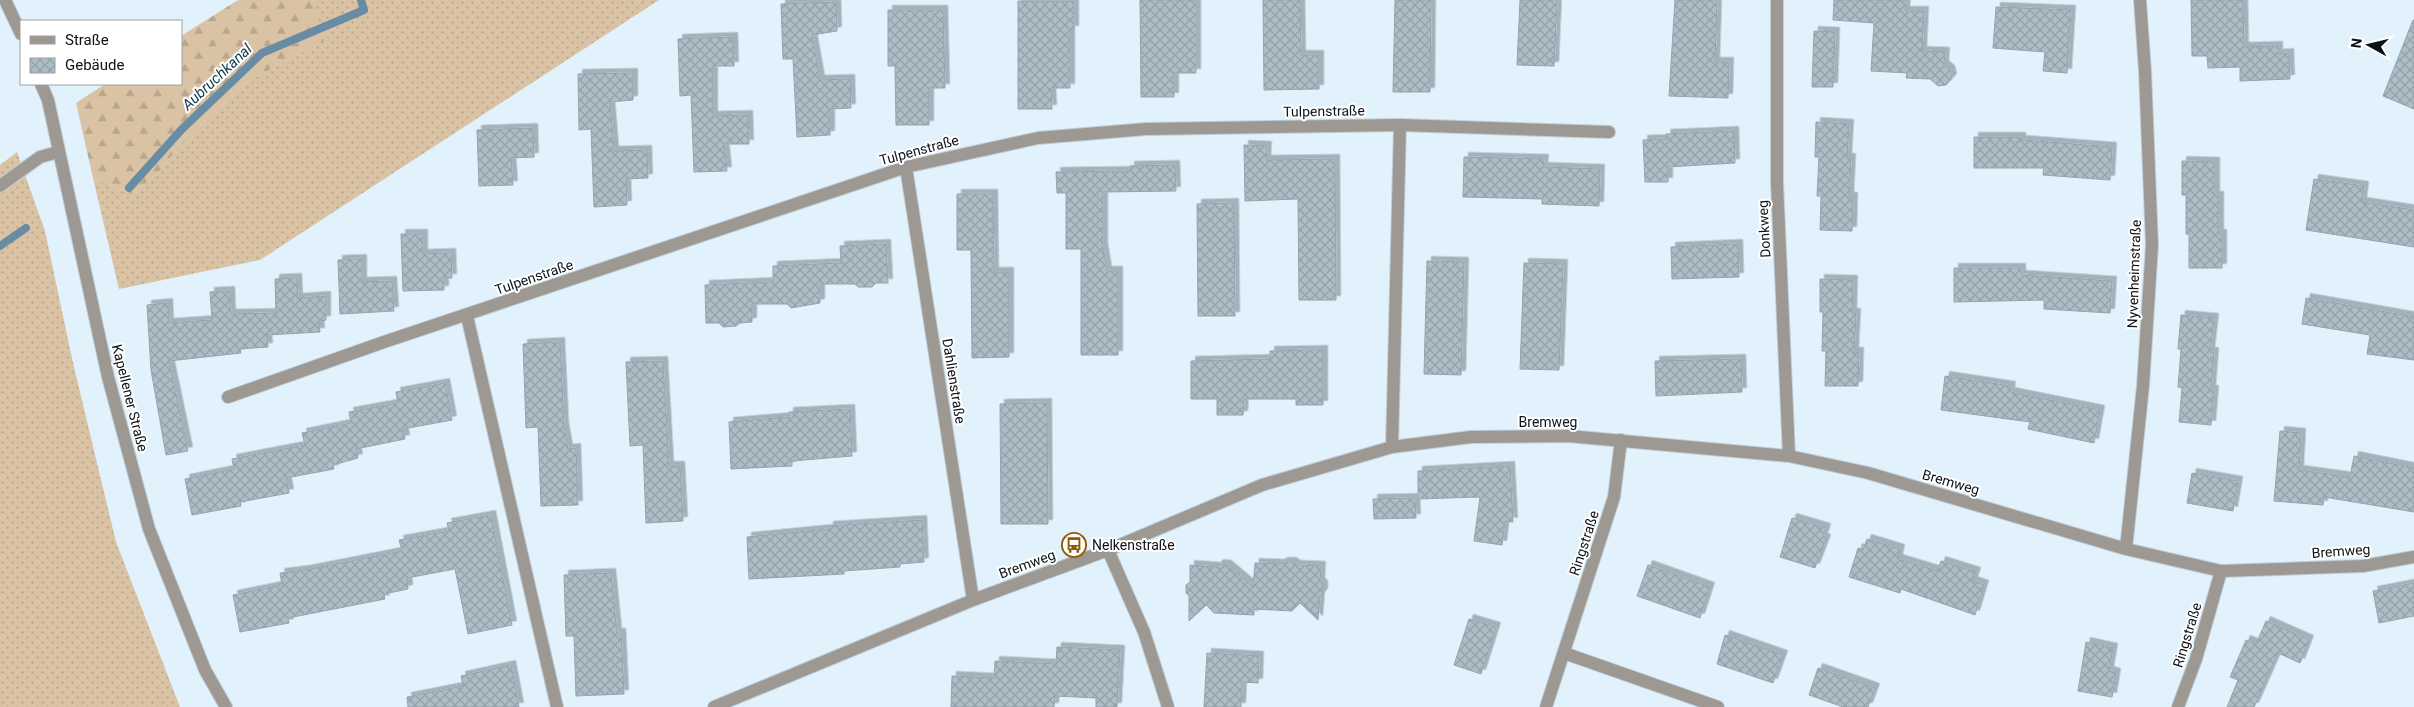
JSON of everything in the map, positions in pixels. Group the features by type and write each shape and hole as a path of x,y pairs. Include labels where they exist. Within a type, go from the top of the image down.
{"street":[{"path":"5,0 20,32"},
{"name":"Donkweg","path":"1777,0 1777,183 1789,456"},
{"name":"Nyvenheimstraße","path":"2126,549 2143,386 2152,245 2145,71 2140,0"},
{"name":"Kapellener Straße","path":"41,85 48,100 108,377 148,529 205,670 226,707"},
{"path":"1392,447 1400,125"},
{"name":"Tulpenstraße","path":"228,397 384,342 467,316 906,167 1038,138 1146,129 1400,125 1609,132"},
{"path":"0,186 40,157 58,152"},
{"name":"Dahlienstraße","path":"906,167 973,600"},
{"path":"467,316 557,707"},
{"name":"Bremweg","path":"714,707 973,600 1108,550 1262,485 1392,447 1471,437 1568,436 1789,456 1868,473 2126,549 2222,572 2363,566 2414,557"},
{"name":"Ringstraße","path":"1546,707 1614,497 1621,440"},
{"path":"1108,550 1144,632 1168,707"},
{"name":"Ringstraße","path":"2178,707 2196,659 2222,572"},
{"path":"1564,653 1718,707"}],"green space":[{"path":"238,0 313,0 328,39 246,82 179,146 159,172 132,194 93,178 76,103 103,85 182,85 182,35"},
{"path":"313,0 659,0 260,260 119,289 93,178 132,194 159,172 179,146 246,82 327,39"},
{"path":"17,152 45,231 73,363 116,542 180,707 0,707 0,165"}],"building":[{"path":"1140,0 1196,0 1196,73 1174,73 1174,97 1141,97"},
{"path":"1263,0 1300,0 1301,55 1319,55 1319,89 1264,90"},
{"path":"1395,0 1431,0 1430,92 1393,92"},
{"path":"1520,0 1557,0 1554,66 1517,65"},
{"path":"1675,0 1717,0 1715,62 1729,62 1728,98 1669,96"},
{"path":"1834,0 1906,0 1905,11 1924,11 1922,51 1945,52 1944,65 1950,70 1952,78 1946,85 1938,86 1930,79 1906,78 1907,73 1871,71 1874,23 1833,20"},
{"path":"2191,0 2243,0 2244,47 2278,46 2278,54 2289,53 2290,79 2240,81 2240,67 2208,68 2207,56 2192,56"},
{"path":"1018,1 1074,1 1074,30 1070,30 1070,88 1051,88 1052,109 1018,109"},
{"path":"836,2 837,31 812,35 820,80 850,79 851,108 830,109 830,135 797,137 793,59 783,59 781,4"},
{"path":"1996,7 2071,10 2067,73 2043,71 2045,52 1993,48"},
{"path":"888,10 943,10 945,88 929,88 929,125 896,125 895,66 888,66"},
{"path":"2414,20 2414,109 2383,96"},
{"path":"1814,31 1835,32 1833,87 1812,87"},
{"path":"733,37 734,66 713,66 713,116 748,115 749,144 724,144 727,171 694,172 691,95 680,96 678,39"},
{"path":"633,73 633,100 610,102 614,151 647,150 648,178 626,179 627,205 594,207 591,129 579,130 578,74"},
{"path":"1816,122 1849,124 1847,158 1851,158 1849,197 1853,197 1852,231 1820,230 1821,196 1817,196 1819,157 1815,157"},
{"path":"533,128 534,157 511,158 513,185 479,186 477,130"},
{"path":"1734,131 1735,163 1668,167 1668,182 1645,182 1643,140 1667,139 1666,134"},
{"path":"1974,137 2021,137 2021,140 2112,147 2110,180 2043,175 2044,168 1974,168"},
{"path":"1244,145 1267,146 1266,160 1335,159 1336,300 1299,300 1298,199 1245,201"},
{"path":"1464,157 1544,159 1543,167 1600,169 1599,206 1542,204 1542,199 1463,197"},
{"path":"2182,161 2215,162 2215,196 2219,196 2219,234 2222,234 2222,268 2189,268 2189,234 2186,234 2186,195 2182,195"},
{"path":"1175,165 1176,191 1103,192 1103,247 1107,271 1118,271 1118,355 1081,355 1081,249 1066,249 1066,193 1057,193 1056,172 1130,171 1130,166"},
{"path":"2314,179 2364,186 2362,202 2414,210 2414,247 2306,230"},
{"path":"957,194 993,194 994,272 1009,272 1009,357 972,358 971,250 957,250"},
{"path":"1234,203 1235,316 1198,316 1197,204"},
{"path":"401,234 423,234 423,254 451,253 452,278 444,278 444,290 403,291"},
{"path":"886,244 888,283 876,283 872,287 858,287 855,284 820,284 820,303 791,308 787,304 752,304 752,322 723,327 719,323 706,323 705,285 773,282 773,266 841,263 840,246"},
{"path":"1738,244 1739,277 1672,279 1671,247"},
{"path":"362,259 362,282 392,281 394,311 340,314 338,260"},
{"path":"1427,261 1464,262 1461,375 1424,374"},
{"path":"1524,263 1563,264 1559,370 1520,369"},
{"path":"1954,268 2021,268 2021,275 2112,281 2110,313 2044,309 2044,300 1954,302"},
{"path":"297,278 298,298 326,296 326,320 319,321 320,332 267,335 268,347 240,349 241,353 169,361 188,451 166,455 151,370 147,305 168,303 169,323 212,320 210,292 230,291 231,314 276,313 275,279"},
{"path":"1820,279 1853,280 1852,313 1856,313 1854,352 1859,352 1858,386 1825,386 1826,351 1822,351 1823,312 1820,312"},
{"path":"2306,298 2414,317 2414,360 2367,354 2370,335 2302,324"},
{"path":"2181,315 2214,318 2210,352 2214,352 2211,390 2214,390 2211,425 2179,422 2182,388 2178,387 2181,349 2178,349"},
{"path":"560,342 564,427 568,449 576,448 578,505 541,506 538,427 526,428 523,344"},
{"path":"1323,350 1323,405 1296,405 1296,399 1244,399 1243,415 1217,415 1217,399 1191,399 1191,361 1270,359 1270,351"},
{"path":"1741,359 1742,392 1656,396 1655,361"},
{"path":"663,361 669,466 680,466 683,521 646,523 643,445 630,446 626,362"},
{"path":"1945,376 2011,386 2010,392 2100,410 2094,443 2028,429 2030,422 1941,410"},
{"path":"445,383 452,420 403,429 405,439 356,449 358,458 333,465 334,469 286,478 289,493 240,502 241,506 192,515 185,479 234,469 232,459 305,445 302,433 351,423 349,412 398,403 396,392"},
{"path":"1047,403 1048,524 1001,524 1000,404"},
{"path":"850,409 852,456 792,461 792,466 731,469 729,422 789,417 789,412"},
{"path":"2280,431 2301,433 2299,470 2350,477 2354,456 2414,468 2414,512 2324,497 2323,505 2274,501"},
{"path":"1510,466 1513,522 1505,521 1502,545 1474,541 1480,497 1418,499 1418,471"},
{"path":"2192,473 2238,481 2233,511 2187,503"},
{"path":"1415,498 1416,518 1374,519 1373,499"},
{"path":"491,515 512,625 468,634 455,569 407,578 408,589 384,594 385,599 288,618 289,623 240,632 233,595 282,585 280,573 402,551 399,540 449,531 447,523"},
{"path":"1792,518 1826,528 1823,538 1826,539 1815,568 1780,557"},
{"path":"922,520 924,562 900,564 900,567 844,571 844,574 749,579 747,537 829,529 829,526"},
{"path":"1867,539 1900,549 1898,559 1938,571 1941,561 1976,572 1973,581 1984,585 1975,615 1901,589 1900,593 1849,577 1858,548 1863,550"},
{"path":"1292,562 1296,565 1321,566 1320,582 1323,585 1323,593 1320,596 1318,620 1300,603 1292,611 1254,609 1254,615 1214,613 1206,605 1189,621 1189,596 1186,593 1186,585 1190,582 1190,565 1216,567 1219,564 1227,565 1253,587 1255,563 1280,564"},
{"path":"1648,565 1710,587 1700,618 1637,596"},
{"path":"611,573 617,633 621,633 624,694 576,696 574,636 566,636 564,575"},
{"path":"2414,583 2414,616 2379,623 2373,591"},
{"path":"1469,619 1496,627 1481,674 1454,665"},
{"path":"2266,621 2309,640 2300,663 2278,653 2254,707 2227,707 2238,680 2230,677 2246,640 2256,644"},
{"path":"1725,635 1783,655 1773,683 1717,664"},
{"path":"2086,642 2113,648 2109,671 2116,673 2112,697 2078,691"},
{"path":"1057,647 1120,650 1117,707 1096,707 1096,698 1055,696 1054,707 951,707 952,676 994,678 995,661 1056,664"},
{"path":"1207,653 1259,656 1258,683 1242,682 1241,707 1204,707"},
{"path":"511,665 519,707 408,707 407,697 463,686 461,676"},
{"path":"1818,668 1875,688 1868,707 1843,707 1809,695"}],"waterway":[{"name":"Aubruchkanal","path":"129,188 182,129 262,53 364,10 361,0"},
{"name":"Aubruchkanal","path":"0,246 26,228"}],"place":[{"name":"Nelkenstraße","path":"1074,545"}]}
